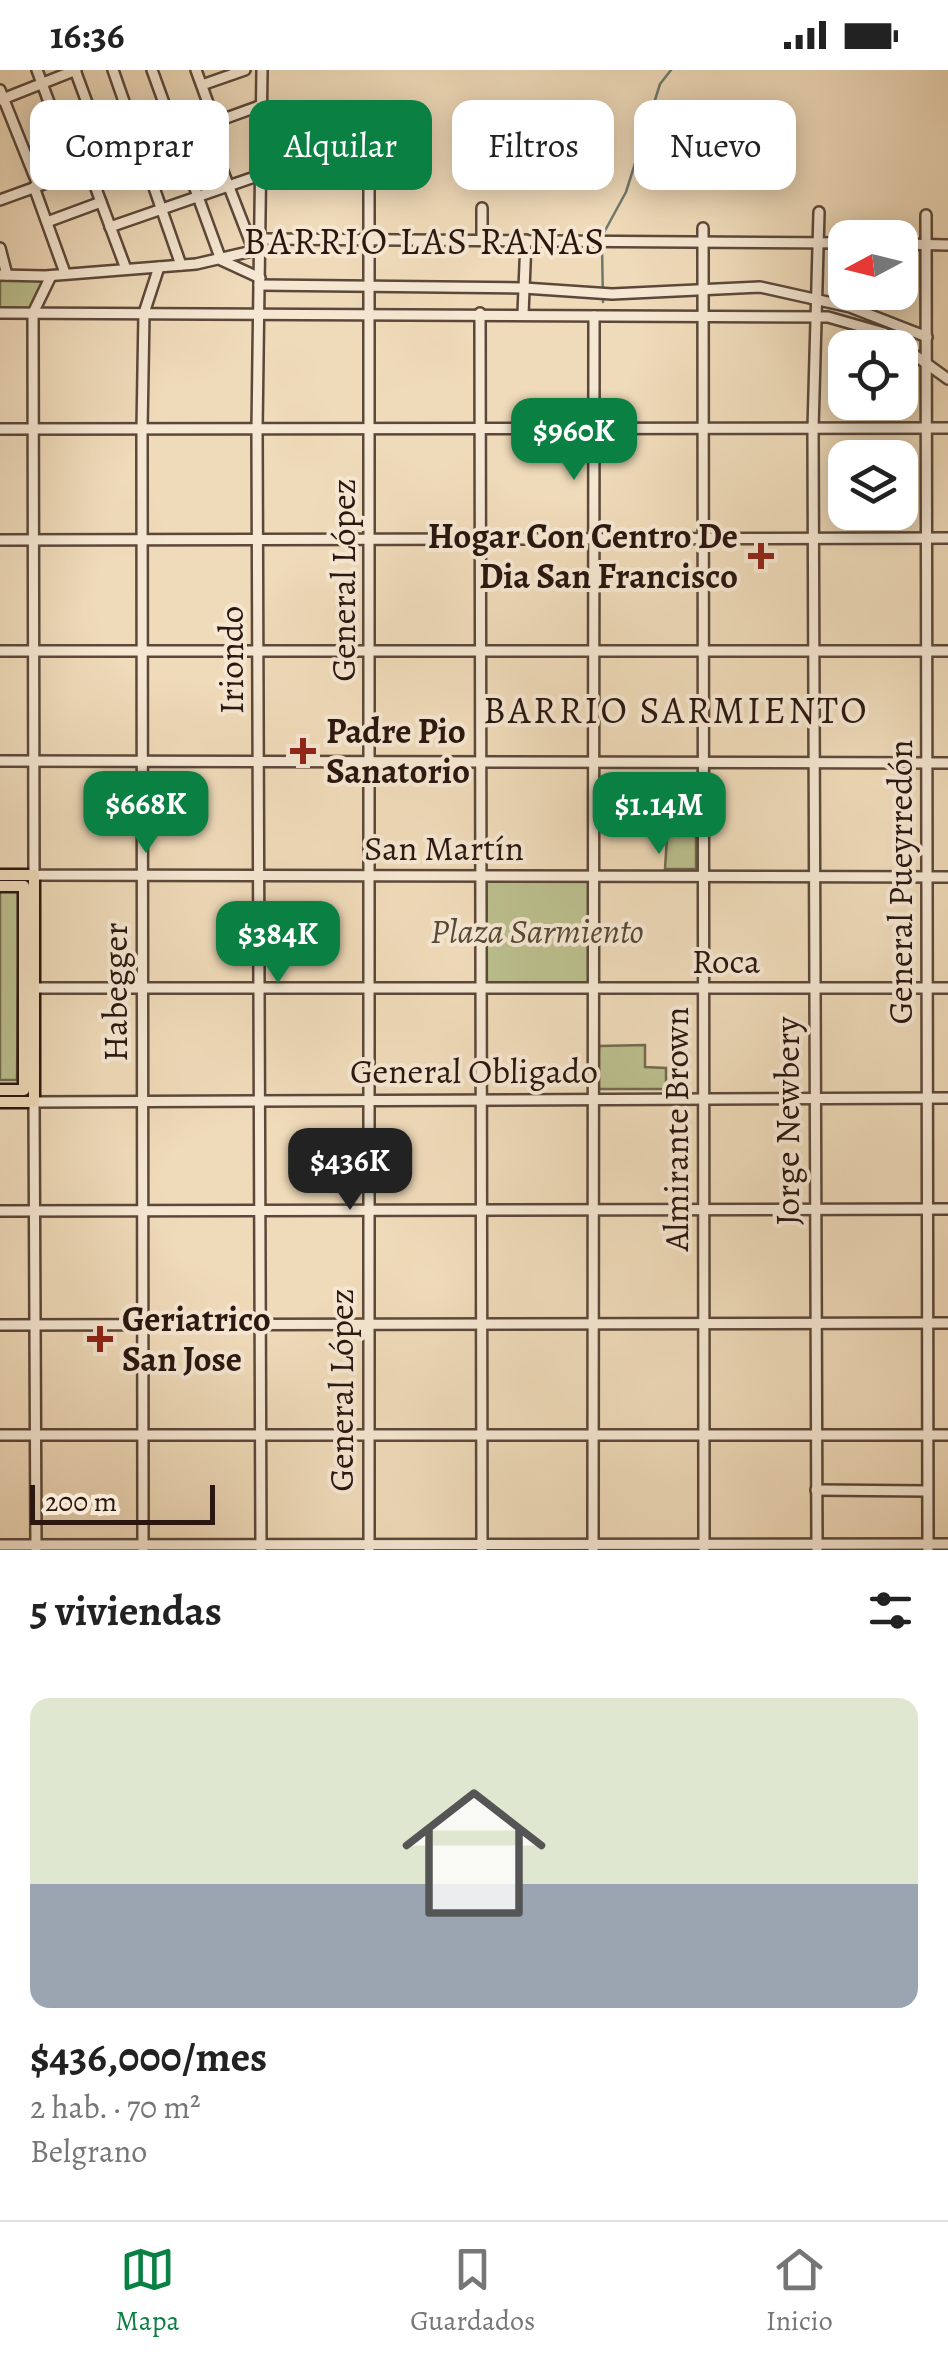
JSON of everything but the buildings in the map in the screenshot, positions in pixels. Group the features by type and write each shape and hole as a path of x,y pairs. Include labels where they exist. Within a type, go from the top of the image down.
{"main road":[{"name":"San Martín","path":"0,875 34,875"},
{"path":"0,1090 24,1090 34,875"},
{"path":"0,886 24,886 34,1102"},
{"name":"General Obligado","path":"0,1102 34,1102"}],"street":[{"path":"37,70 47,100"},
{"path":"30,170 2,96 75,70 86,100"},
{"path":"113,70 123,100"},
{"path":"152,70 162,100"},
{"path":"196,70 205,100"},
{"path":"202,86 244,70"},
{"name":"Iriondo","path":"262,70 262,100"},
{"path":"0,200 30,188"},
{"path":"229,188 259,245"},
{"path":"37,190 65,272"},
{"path":"97,190 126,268"},
{"path":"155,190 182,264"},
{"path":"194,190 221,260 260,281 604,293 760,287 874,315 927,337"},
{"path":"110,227 217,190"},
{"name":"Iriondo","path":"261,1548 257,429 262,190"},
{"name":"General López","path":"368,190 369,1548"},
{"path":"47,222 101,202"},
{"path":"482,208 482,239"},
{"name":"Jorge Newbery","path":"817,1547 813,429 819,212"},
{"name":"General Pueyrredón","path":"926,214 928,1547"},
{"name":"Almirante Brown","path":"704,228 704,1547"},
{"path":"0,248 3,275 50,276 221,260 259,245 367,238 828,243"},
{"path":"523,314 526,240"},
{"path":"918,245 948,245"},
{"name":"Habegger","path":"143,1548 142,429 144,313 158,267"},
{"path":"34,875 33,313 50,276"},
{"path":"368,300 400,287"},
{"path":"0,313 258,310 814,316 871,327 948,378"},
{"path":"480,312 482,1547"},
{"path":"593,1547 594,316"},
{"path":"0,429 948,428"},
{"path":"0,540 948,538"},
{"path":"0,650 948,651"},
{"path":"0,761 948,763"},
{"name":"San Martín","path":"34,875 948,876"},
{"name":"Roca","path":"29,988 948,988"},
{"name":"General Obligado","path":"34,1102 260,1098 948,1098"},
{"path":"34,1102 36,1548"},
{"path":"0,1211 948,1209"},
{"path":"0,1325 948,1322"},
{"path":"0,1435 948,1434"},
{"path":"816,1490 927,1491"},
{"path":"0,1545 369,1548 948,1544"}],"green space":[{"path":"0,277 45,280 29,309 0,309"},
{"path":"696,816 696,869 665,869 668,821"},
{"name":"Plaza Sarmiento","path":"485,880 589,880 589,983 484,982"},
{"path":"0,891 19,891 17,1080 0,1080"},
{"path":"645,1045 645,1067 666,1068 666,1089 598,1089 599,1046"}],"waterway":[{"path":"601,238 626,192 660,84 671,70"},
{"path":"602,245 603,302"}],"place":[{"name":"Hogar Con Centro De Dia San Francisco","path":"761,556"},
{"name":"Padre Pio Sanatorio","path":"303,751"},
{"name":"Geriatrico San Jose","path":"100,1339"}],"district":[{"name":"BARRIO LAS RANAS","path":"425,241"},
{"name":"BARRIO SARMIENTO","path":"676,710"}]}
